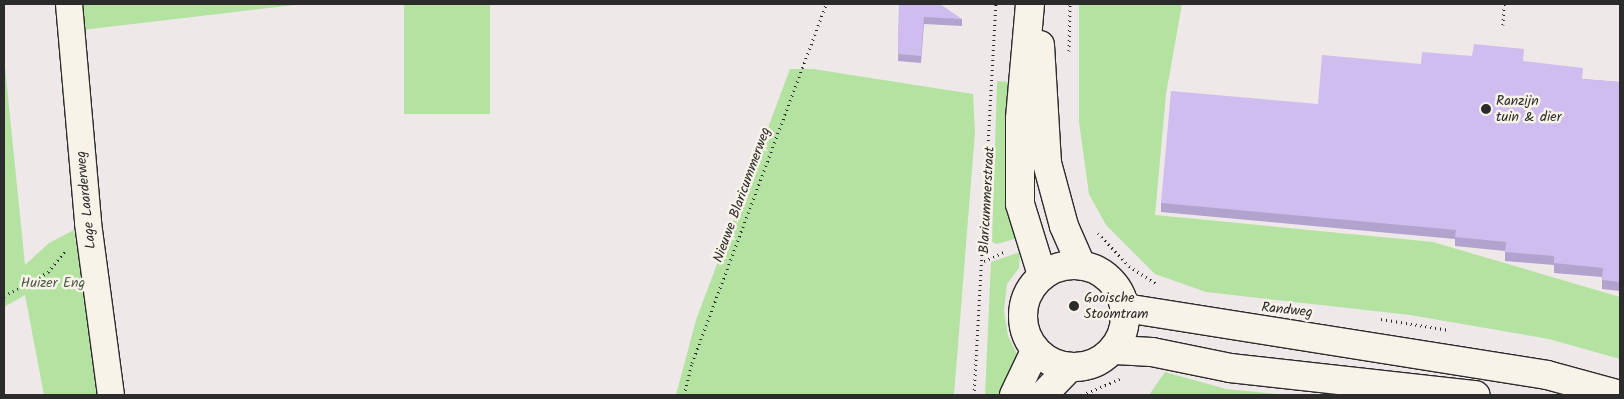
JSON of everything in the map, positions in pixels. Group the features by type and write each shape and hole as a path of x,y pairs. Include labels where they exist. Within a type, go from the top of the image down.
{"main road":[{"path":"1030,4 1020,119 1020,204 1029,241 1042,275"},
{"path":"1035,4 1047,163 1064,226 1081,265"},
{"path":"1115,350 1125,324 1125,308 1110,279 1081,265 1060,266 1042,275 1024,303 1022,320 1035,351 1050,364 1070,367 1086,366 1115,350 1152,352 1230,368 1476,395"},
{"name":"Randweg","path":"1125,308 1547,375 1620,395"},
{"path":"1014,395 1035,351"},
{"path":"1043,395 1070,367"}],"street":[{"name":"Lage Laarderweg","path":"69,4 88,223 111,395"}],"path":[{"name":"Nieuwe Blaricummerweg","path":"684,395 695,354 826,4"},
{"name":"Blaricummerstraat","path":"974,395 984,261 996,4"},
{"path":"1502,25 1504,4"},
{"path":"4,296 48,272 88,223"},
{"path":"1064,226 1089,224 1129,266 1166,290"},
{"path":"984,261 1029,241"},
{"path":"1376,319 1452,331"}],"green space":[{"path":"80,4 302,4 82,30"},
{"path":"404,4 490,4 490,114 404,114"},
{"path":"1079,4 1182,4 1166,94 1155,215 1433,242 1620,297 1620,359 1549,339 1410,315 1206,292 1155,274 1106,225 1089,194 1079,122"},
{"name":"Huizer Eng","path":"4,57 25,265 49,243 74,230 101,395 44,395 25,295 4,307"},
{"path":"790,69 813,69 973,94 975,132 954,395 676,395 696,320"},
{"path":"997,81 1011,82 1018,238 997,244 992,242"},
{"path":"1020,252 1019,268 1007,284 1004,310 1008,336 1019,358 999,395 985,395 991,262"},
{"path":"1165,372 1226,389 1288,395 1149,395"}],"building":[{"path":"899,4 940,4 962,19 924,17 921,56 898,54"},
{"path":"1474,44 1524,49 1523,61 1583,68 1582,79 1620,82 1620,282 1602,280 1603,268 1554,263 1554,256 1505,252 1506,242 1455,237 1456,230 1161,203 1171,91 1318,104 1322,55 1421,64 1422,52 1472,56"}],"place":[{"name":"Ranzijn tuin & dier","path":"1486,109"},
{"name":"Gooische Stoomtram","path":"1074,306"}]}
